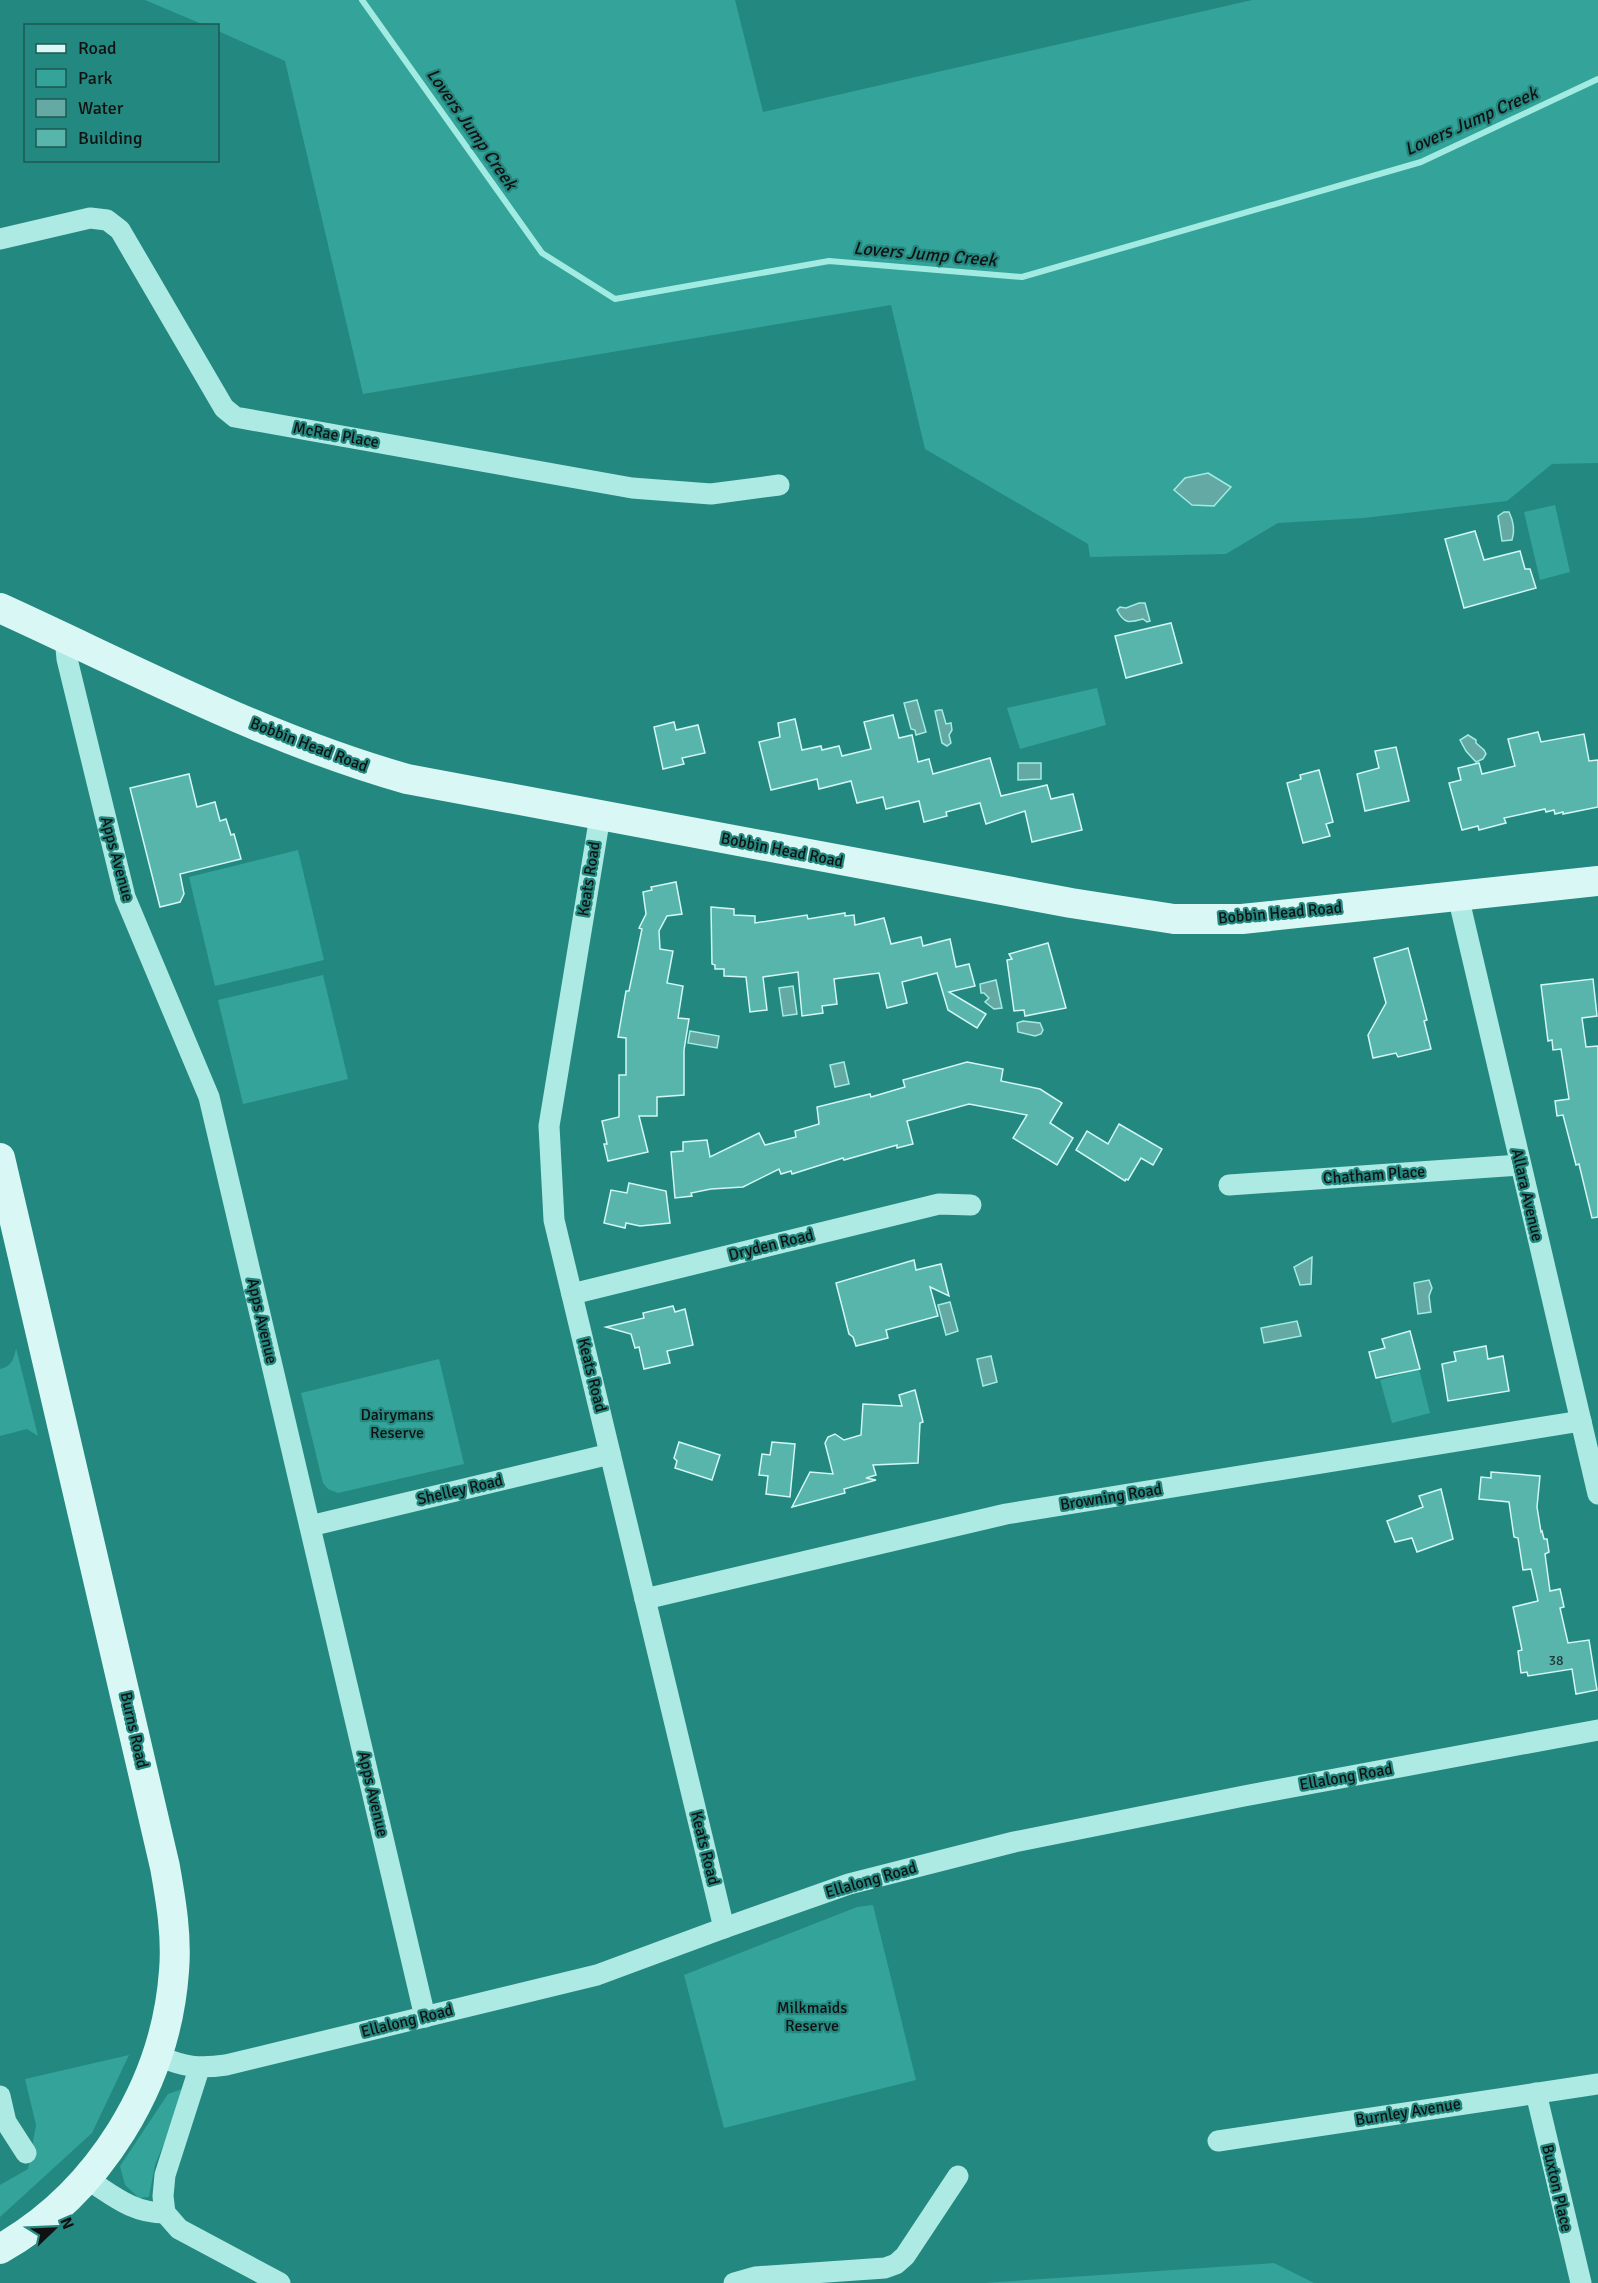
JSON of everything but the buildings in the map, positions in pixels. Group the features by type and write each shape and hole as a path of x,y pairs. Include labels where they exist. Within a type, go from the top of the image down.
{"main road":[{"name":"Bobbin Head Road","path":"0,608 180,692 317,751 407,779 1060,901 1174,919 1242,919 1598,881"},
{"name":"Burns Road","path":"0,1158 83,1508 171,1898 175,1969 171,2003 158,2056 120,2136 87,2179 57,2208 0,2249"}],"street":[{"name":"McRae Place","path":"0,239 90,218 107,220 120,230 224,408 235,417 632,488 711,494 779,485"},
{"name":"Apps Avenue","path":"65,637 67,659 124,897 209,1097 425,2017"},
{"name":"Keats Road","path":"600,816 549,1126 554,1220 724,1928"},
{"name":"Allara Avenue","path":"1458,896 1598,1494"},
{"name":"Chatham Place","path":"1229,1185 1520,1165"},
{"name":"Dryden Road","path":"572,1294 939,1204 971,1204"},
{"name":"Browning Road","path":"645,1599 1006,1514 1581,1420"},
{"name":"Shelley Road","path":"310,1526 610,1454"},
{"name":"Ellalong Road","path":"158,2056 183,2066 199,2069 226,2066 597,1975 849,1884 1014,1842 1244,1796 1598,1730"},
{"path":"199,2069 165,2175 163,2196 165,2213 179,2229 280,2283"},
{"name":"Burnley Avenue","path":"1218,2141 1598,2084"},
{"name":"Buxton Place","path":"1536,2093 1581,2283"},
{"path":"0,2096 6,2122 26,2153"},
{"path":"734,2283 755,2277 885,2268 896,2264 905,2256 958,2176"},
{"path":"87,2179 134,2208 148,2213 165,2213"}],"green space":[{"path":"145,0 735,0 763,112 1252,0 1598,0 1598,463 1552,464 1507,501 1364,518 1278,523 1226,554 1090,557 1088,544 925,449 891,305 363,394 285,61 219,31 219,24 202,24"},
{"path":"1555,505 1570,572 1540,580 1524,512"},
{"path":"1097,688 1106,725 1020,749 1007,708"},
{"path":"298,850 324,960 215,986 189,877"},
{"path":"323,975 348,1079 243,1104 218,1000"},
{"path":"16,1348 38,1436 27,1429 0,1436 0,1369 12,1362"},
{"name":"Dairymans Reserve","path":"439,1359 464,1464 338,1493 328,1489 323,1483 301,1393"},
{"path":"1419,1369 1430,1413 1392,1423 1380,1380"},
{"name":"Milkmaids Reserve","path":"873,1905 916,2080 724,2128 684,1975 857,1907"},
{"path":"129,2055 92,2133 0,2217 0,2185 28,2169 36,2125 25,2079"},
{"path":"182,2089 183,2097 155,2165 149,2197 139,2198 125,2185 120,2166 168,2094"},
{"path":"1274,2263 1314,2283 984,2283"}],"water":[{"path":"1208,473 1231,487 1214,506 1192,505 1174,490 1185,478"},
{"path":"1509,512 1512,518 1512,540 1502,541 1498,516"},
{"path":"1145,603 1150,621 1143,619 1127,621 1117,610 1120,607 1126,608"},
{"path":"917,700 926,732 916,735 915,730 911,729 904,703"},
{"path":"942,710 946,724 951,723 952,730 949,735 951,743 947,746 942,743 935,711"},
{"path":"1468,735 1476,740 1476,743 1484,750 1486,754 1483,759 1476,762 1466,751 1460,740"},
{"path":"1018,763 1041,763 1041,779 1018,780"},
{"path":"996,980 1002,1008 994,1009 985,1002 989,998 981,993 980,984"},
{"path":"793,986 797,1014 783,1016 779,988"},
{"path":"1023,1021 1040,1023 1043,1030 1041,1034 1035,1036 1018,1032 1017,1023"},
{"path":"690,1031 719,1036 717,1048 688,1043"},
{"path":"844,1062 849,1084 835,1087 830,1065"},
{"path":"1312,1257 1311,1284 1300,1285 1294,1267"},
{"path":"1429,1280 1432,1288 1429,1296 1431,1312 1418,1314 1414,1283"},
{"path":"950,1302 958,1331 946,1335 938,1305"},
{"path":"1297,1321 1301,1336 1264,1343 1261,1328"},
{"path":"991,1356 997,1382 983,1386 977,1359"}],"waterway":[{"name":"Lovers Jump Creek","path":"362,0 542,253 615,299 829,261 1022,277 1421,162 1598,79"}]}
